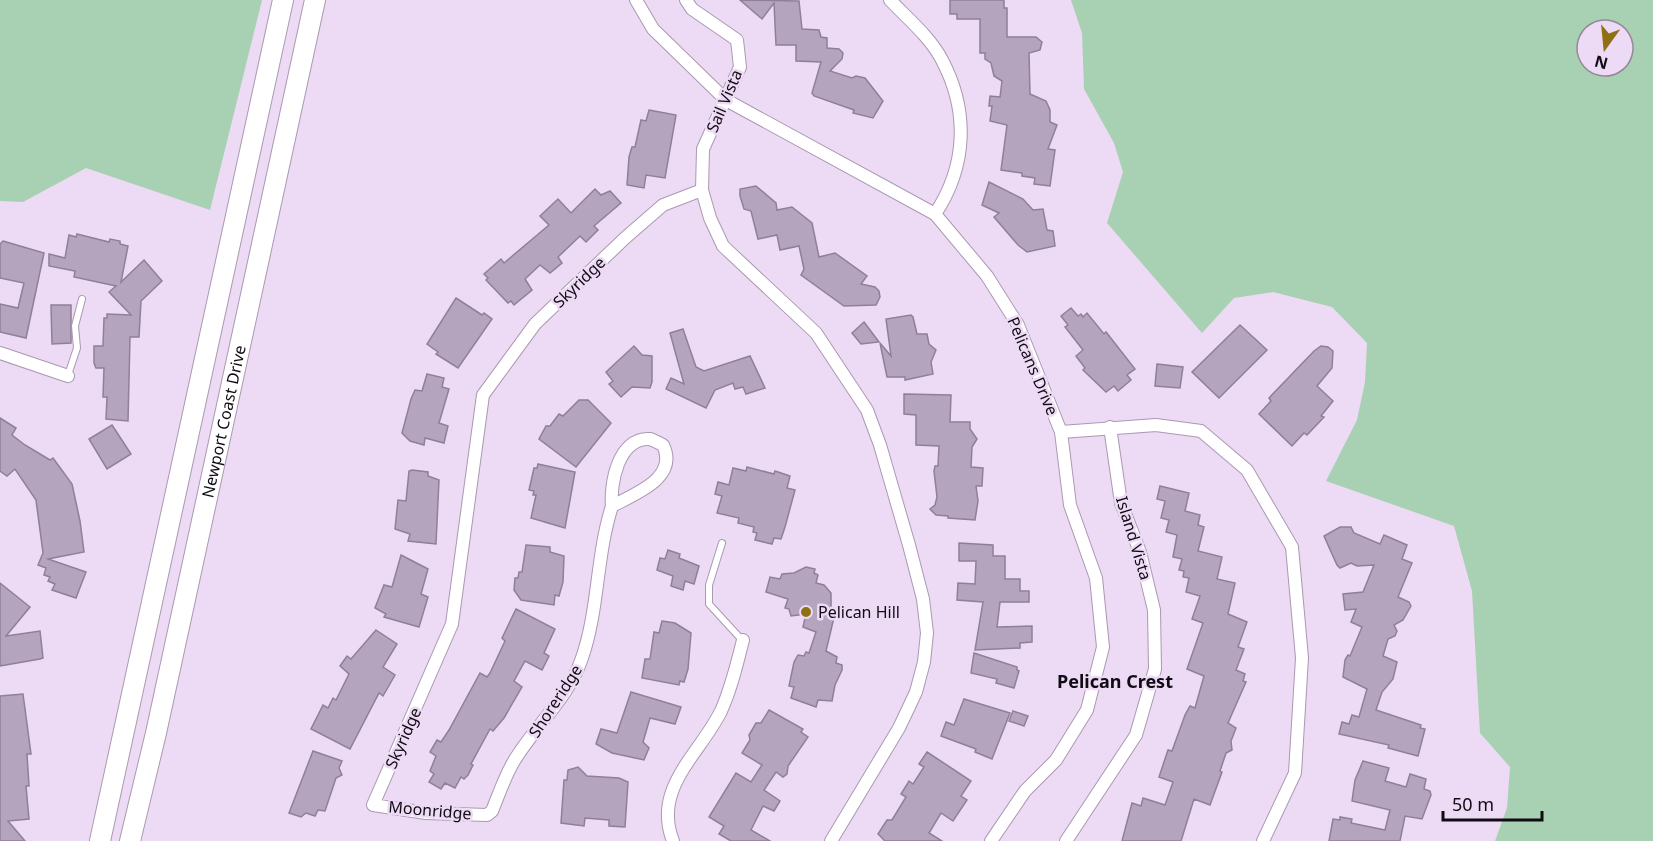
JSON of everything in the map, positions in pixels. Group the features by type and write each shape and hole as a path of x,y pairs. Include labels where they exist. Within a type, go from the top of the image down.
{"main road":[{"name":"Newport Coast Drive","path":"100,841 283,0"},
{"name":"Newport Coast Drive","path":"130,841 156,733 315,0"}],"street":[{"name":"Pelicans Drive","path":"636,0 653,29 726,100 935,214 987,276 1018,325 1060,432 1070,505 1096,578 1103,647 1087,710 1056,760 1025,791 991,841"},
{"name":"Sail Vista","path":"687,0 692,9 737,40 740,67 703,149 702,190"},
{"path":"890,0 941,58 958,103 962,129 956,174 950,192 935,214"},
{"path":"702,190 710,218 723,246 816,333 867,410 880,445 909,545 924,610 927,633 924,662 916,692 899,728 831,841"},
{"name":"Skyridge","path":"373,805 452,624 483,395 535,324 625,238 663,205 702,190"},
{"path":"0,353 68,376"},
{"path":"1060,432 1156,425 1201,431 1247,470 1292,547 1302,658 1295,773 1263,841"},
{"name":"Island Vista","path":"1066,841 1137,735 1155,669 1154,610 1140,552 1121,503 1110,428"},
{"name":"Shoreridge","path":"487,815 492,811 514,761 567,688 582,660 594,619 604,531 612,506 610,490 616,467 626,452 636,443 650,439 663,445 668,455 664,471 658,480 612,506"},
{"path":"673,841 668,806 677,776 720,713 743,640"},
{"name":"Moonridge","path":"373,805 426,813 487,815"}],"lane":[{"path":"68,376 77,348 75,326 82,299"},
{"path":"723,543 709,585 709,604 743,640"}],"green space":[{"path":"0,0 262,0 210,210 86,168 23,202 0,201"},
{"path":"1071,0 1653,0 1653,841 1495,841 1507,808 1510,767 1480,733 1472,591 1454,526 1326,481 1357,420 1365,382 1367,343 1332,307 1273,292 1234,298 1202,333 1107,223 1123,172 1114,143 1084,89 1082,33"}],"building":[{"path":"740,0 799,1 802,29 819,30 821,37 827,38 827,48 839,49 843,53 842,59 830,71 852,78 856,76 865,78 883,101 873,118 853,113 854,110 814,96 812,93 821,62 796,61 796,45 776,45 774,3 762,19"},
{"path":"950,0 1004,0 1004,8 1007,8 1007,37 1036,37 1042,42 1040,50 1029,53 1030,94 1046,101 1050,110 1050,122 1057,125 1048,149 1055,150 1050,186 1034,184 1035,178 1022,176 1022,173 1001,170 1007,125 990,121 992,106 989,106 990,96 1000,97 1002,81 994,76 991,63 985,59 985,53 980,53 980,19 957,19 957,14 950,14"},
{"path":"649,110 676,115 665,178 646,175 644,188 627,185 629,157 632,147 635,147 641,120 646,121"},
{"path":"989,182 1023,199 1033,210 1043,209 1047,230 1053,231 1055,246 1027,252 1018,245 994,217 999,213 982,205"},
{"path":"756,186 776,203 777,210 792,207 812,223 819,257 835,253 867,276 861,284 875,287 879,291 880,297 876,305 844,306 801,275 804,269 799,246 780,250 777,235 758,239 751,211 744,209 740,196 740,189"},
{"path":"595,189 601,195 610,191 621,203 594,226 598,230 586,242 580,236 558,257 562,263 550,273 540,265 525,279 532,290 514,305 511,301 508,303 486,280 488,278 484,274 501,259 504,263 549,225 540,216 558,199 571,213"},
{"path":"77,234 109,242 110,239 120,241 120,244 128,246 121,282 144,260 162,281 141,301 139,337 130,337 128,421 106,419 107,397 103,397 104,368 96,368 94,346 103,346 104,318 107,318 107,314 131,315 109,292 116,286 74,277 75,271 49,266 49,254 65,258 69,235 76,237"},
{"path":"3,241 44,253 26,338 0,332 0,304 18,308 24,283 0,278 0,244"},
{"path":"456,298 492,319 458,368 436,354 438,352 427,344"},
{"path":"51,305 71,305 71,343 52,344"},
{"path":"1071,308 1078,316 1081,314 1083,317 1087,313 1104,334 1106,332 1135,369 1127,375 1131,380 1118,391 1114,386 1106,392 1083,370 1085,368 1076,356 1083,350 1065,327 1068,325 1061,316"},
{"path":"911,315 917,334 927,334 929,344 936,350 931,362 933,374 905,380 905,377 887,377 880,343 891,356 886,319"},
{"path":"864,322 879,342 861,344 852,333"},
{"path":"1240,325 1267,350 1219,398 1192,372"},
{"path":"683,329 696,367 704,371 750,356 765,388 746,394 743,387 735,389 733,383 715,390 706,408 666,389 671,378 684,384 670,333"},
{"path":"634,346 642,355 652,356 652,382 650,388 632,387 621,397 609,384 613,381 606,372"},
{"path":"1321,346 1333,351 1332,368 1317,386 1333,401 1321,416 1324,417 1307,435 1304,433 1292,446 1259,414 1271,401 1269,398"},
{"path":"1157,364 1183,367 1180,388 1155,386"},
{"path":"427,374 444,378 442,387 449,389 439,423 448,426 444,443 425,438 424,445 410,441 402,433 411,399 415,390 422,391"},
{"path":"904,394 951,395 950,422 970,422 970,429 977,439 972,447 971,467 983,468 982,486 976,486 978,501 975,520 948,518 948,516 936,515 930,509 935,505 937,497 934,471 935,466 938,466 939,446 916,445 916,415 904,414"},
{"path":"579,400 588,400 611,423 576,467 539,439 546,426 550,426 559,414 563,416"},
{"path":"0,418 16,428 12,435 25,445 50,460 53,458 72,484 84,552 48,559 86,572 76,598 52,590 55,584 48,581 50,577 44,575 46,568 38,565 43,553 36,500 15,469 7,476 0,471"},
{"path":"112,425 131,454 107,469 89,439"},
{"path":"538,464 575,472 565,528 531,518 536,495 533,495 534,491 529,490 534,468 537,468"},
{"path":"747,467 774,474 775,471 790,476 787,488 795,490 781,539 774,538 772,544 755,540 757,533 753,532 754,527 738,523 739,518 717,513 722,496 715,494 718,482 729,485 733,468 746,471"},
{"path":"409,471 428,472 428,476 439,480 436,544 408,541 410,534 395,529 398,500 406,501"},
{"path":"1160,486 1189,493 1185,511 1200,515 1198,525 1204,527 1198,551 1222,557 1217,579 1235,583 1228,614 1247,622 1238,647 1244,649 1236,670 1245,674 1243,681 1246,682 1228,723 1236,728 1231,741 1232,750 1226,753 1210,805 1194,799 1181,841 1122,841 1132,803 1141,806 1143,798 1165,805 1173,782 1159,777 1168,750 1172,751 1185,715 1190,706 1195,708 1204,676 1187,669 1203,623 1192,619 1200,596 1186,592 1189,578 1183,577 1184,571 1179,570 1182,559 1173,557 1177,535 1166,532 1169,520 1161,518 1165,501 1157,499"},
{"path":"1340,527 1351,527 1354,533 1380,544 1384,535 1407,545 1402,559 1412,563 1398,597 1409,602 1411,606 1403,620 1394,625 1397,631 1395,636 1388,639 1383,656 1397,662 1393,679 1382,692 1376,710 1421,725 1420,728 1425,729 1418,756 1388,748 1389,745 1339,734 1342,722 1349,724 1352,715 1359,717 1367,689 1343,677 1345,660 1348,655 1350,656 1362,627 1351,622 1356,609 1345,610 1343,594 1363,592 1374,565 1357,566 1351,563 1340,568 1337,565 1324,536"},
{"path":"959,543 993,545 993,556 1005,556 1005,579 1020,579 1020,591 1029,591 1029,602 1000,602 997,627 1032,626 1032,642 1020,643 1020,648 975,650 983,602 957,600 958,583 975,584 976,561 959,561"},
{"path":"526,545 550,547 550,552 564,556 563,582 559,596 555,595 554,605 521,600 514,590 515,578 518,578 519,572 522,572"},
{"path":"668,550 680,554 679,558 699,566 694,584 685,581 683,590 671,586 673,576 657,570 660,558 665,559"},
{"path":"401,555 428,569 421,594 428,597 419,627 384,617 386,614 375,608 384,585 392,587"},
{"path":"806,567 815,569 814,573 818,575 816,583 824,585 831,593 831,608 836,609 826,651 837,657 836,663 842,665 832,701 818,700 816,707 791,698 794,687 789,686 794,662 798,655 804,656 806,652 809,653 816,632 803,627 806,614 791,616 789,609 785,608 788,599 766,592 770,577 780,579 782,574 794,573"},
{"path":"0,583 30,607 6,636 40,631 43,658 0,666"},
{"path":"516,609 555,629 544,653 549,656 542,670 525,661 514,681 522,687 504,718 493,731 490,729 471,764 473,765 468,775 464,779 461,777 455,788 445,783 441,789 429,782 434,774 430,771 436,756 430,752 437,740 441,742 449,730 480,673 487,677 490,673 505,641 502,638"},
{"path":"662,621 675,623 691,633 688,669 684,682 680,681 679,685 642,678 645,659 650,659 654,632 659,633"},
{"path":"376,630 397,644 383,667 395,675 383,696 379,693 350,749 311,729 323,705 328,708 333,698 336,700 349,674 340,666 347,656 351,659"},
{"path":"974,653 1017,667 1019,671 1014,688 996,683 997,679 971,673"},
{"path":"631,692 681,707 675,724 650,718 643,742 649,748 644,760 612,753 596,744 601,729 617,733"},
{"path":"23,694 31,754 27,754 29,786 26,786 29,819 8,821 25,841 0,841 0,696"},
{"path":"964,699 1010,713 992,759 975,752 976,749 941,736 946,722 954,725"},
{"path":"769,710 803,729 801,732 808,737 788,766 787,774 783,777 776,772 764,790 780,801 774,811 763,806 751,830 770,841 731,841 719,834 724,826 709,817 736,773 751,782 762,765 742,753 756,723 761,723"},
{"path":"1013,711 1028,716 1024,726 1009,721"},
{"path":"313,751 342,761 339,768 342,775 336,778 325,811 318,810 315,816 306,813 301,817 289,813"},
{"path":"927,752 971,781 961,796 967,800 953,821 941,813 929,833 942,841 885,841 878,834 887,820 892,820 906,797 901,794 909,781 913,784 924,767 919,764"},
{"path":"1363,761 1389,768 1385,781 1406,787 1410,774 1426,779 1424,789 1430,791 1431,795 1422,819 1405,816 1400,841 1329,841 1333,819 1340,820 1340,817 1352,819 1351,823 1385,830 1390,810 1352,801 1355,780"},
{"path":"578,767 587,776 619,778 628,782 625,827 609,826 609,820 585,818 584,826 561,823 564,780 567,780 568,770"}],"place":[{"name":"Pelican Hill","path":"806,612"}],"district":[{"name":"Pelican Crest","path":"1115,681"}]}
